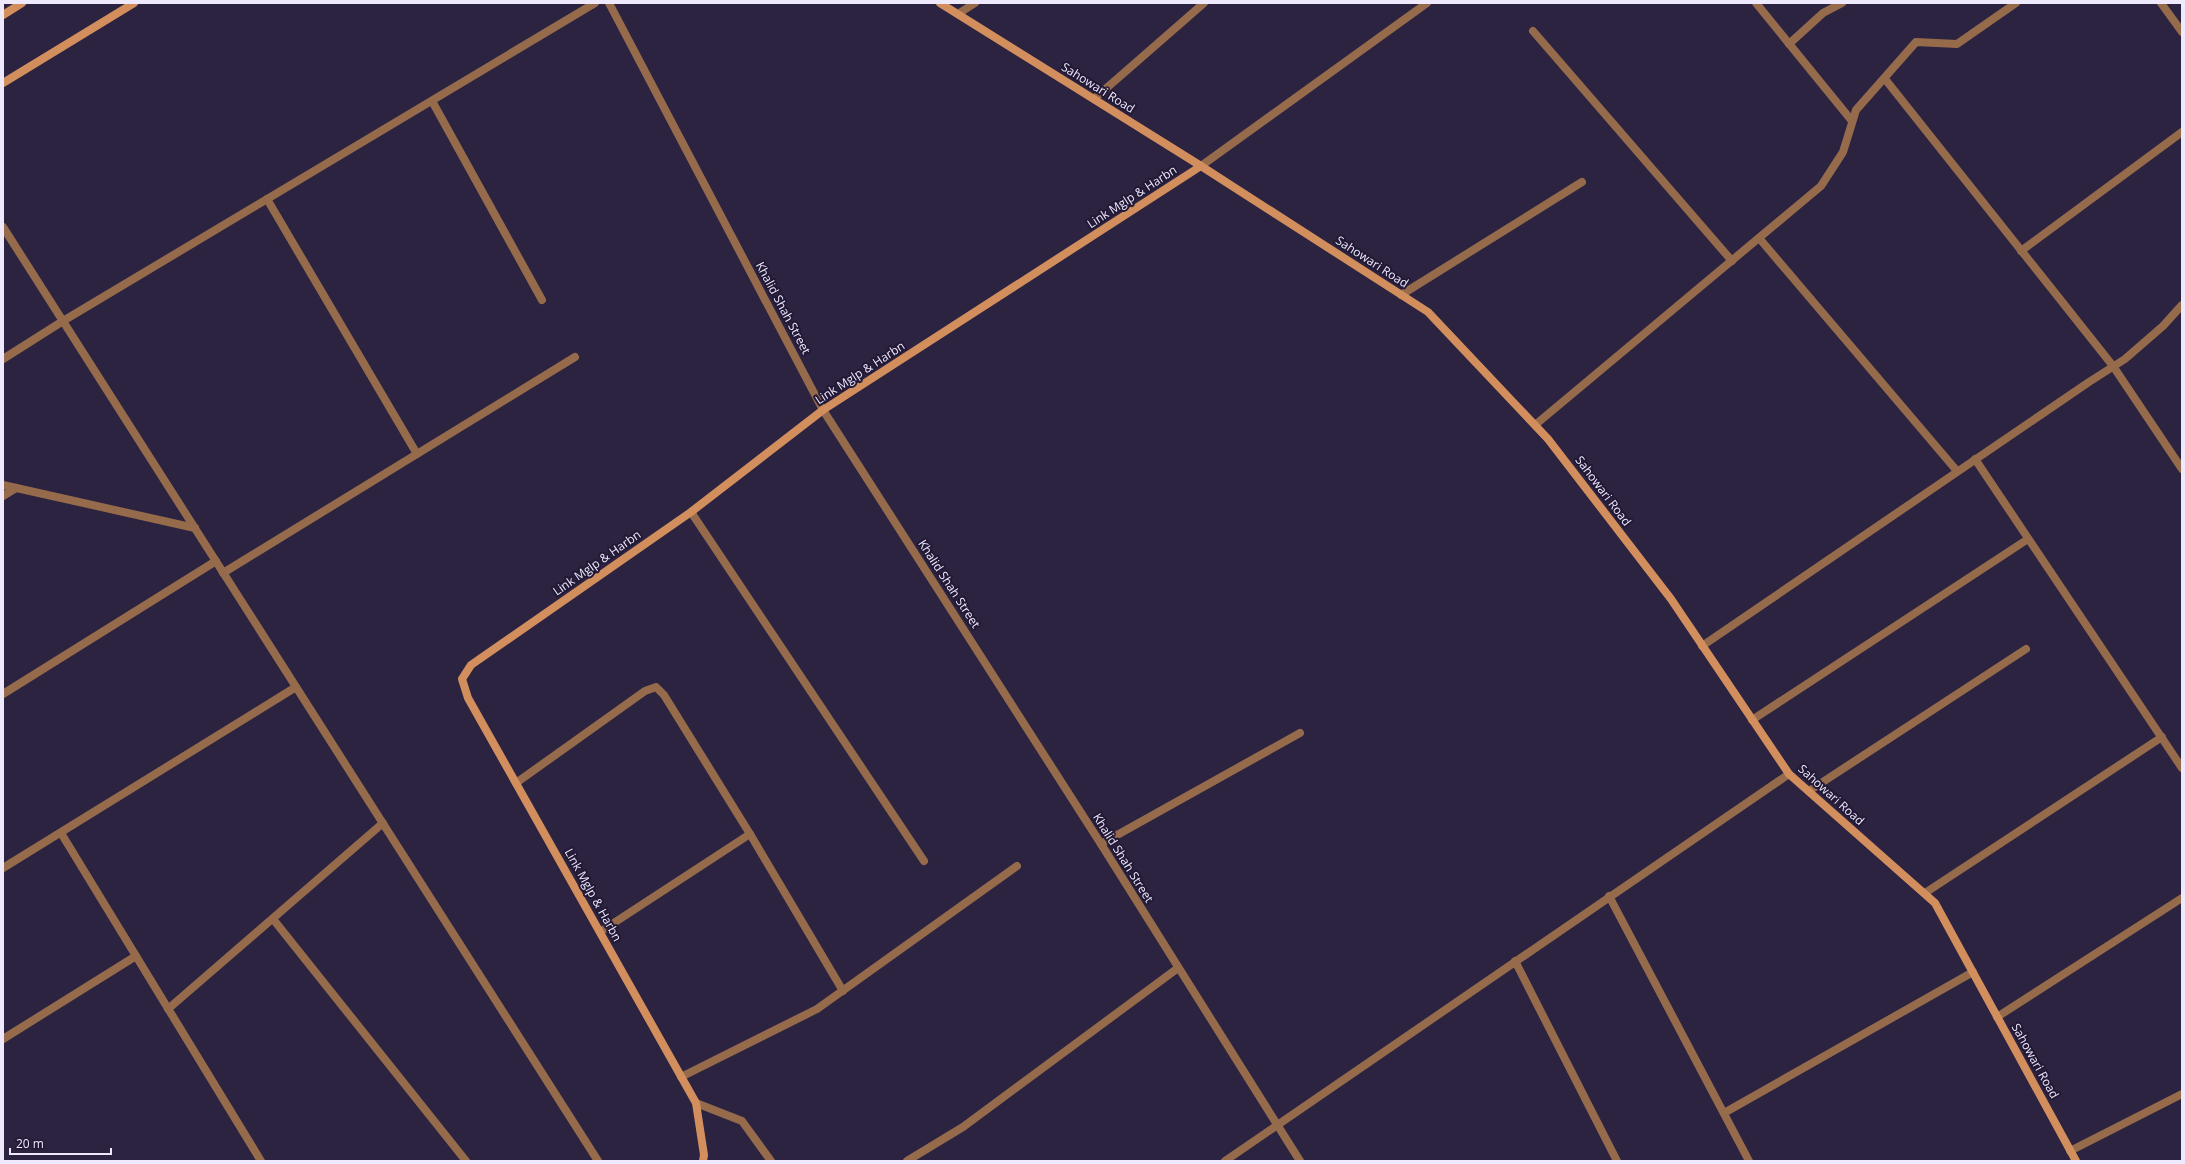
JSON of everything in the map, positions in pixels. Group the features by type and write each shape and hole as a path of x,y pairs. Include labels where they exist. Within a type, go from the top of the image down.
{"street":[{"path":"3,15 22,3"},
{"path":"3,83 134,3"},
{"path":"3,359 63,321 595,3"},
{"name":"Khalid Shah Street","path":"609,3 823,410 1101,844 1300,1161"},
{"name":"Sahowari Road","path":"940,3 1201,166 1428,312 1548,439 1671,600 1789,774 1935,903 2076,1161"},
{"path":"958,14 975,3"},
{"path":"1094,99 1204,3"},
{"path":"1201,166 1427,3"},
{"path":"1756,3 1852,121"},
{"path":"1789,44 1823,14 1842,3"},
{"path":"1535,425 1822,186 1843,152 1856,110 1885,79 1916,42 1957,44 2016,3"},
{"path":"2161,3 2182,32"},
{"path":"1533,31 1732,261"},
{"path":"1885,79 2114,366 2182,469"},
{"path":"432,101 542,300"},
{"path":"2021,250 2182,132"},
{"name":"Link Mglp & Harbn","path":"703,1161 696,1103 468,698 462,678 471,665 691,512 823,410 1201,166"},
{"path":"1401,295 1582,182"},
{"path":"267,199 417,454"},
{"path":"3,227 598,1161"},
{"path":"1759,238 1957,471"},
{"path":"1702,646 1957,471 2125,359 2162,326 2182,305"},
{"path":"223,573 575,357"},
{"path":"1975,459 2182,768"},
{"path":"3,485 195,528"},
{"path":"3,496 16,488"},
{"path":"691,512 924,861"},
{"path":"1752,720 2028,539"},
{"path":"3,694 216,561"},
{"path":"1809,791 2026,649"},
{"path":"516,783 645,690 656,686 664,695 750,834 843,991"},
{"path":"3,868 296,687"},
{"path":"1101,844 1300,733"},
{"path":"1925,893 2162,737"},
{"path":"1225,1161 1276,1124 1789,774"},
{"path":"168,1009 383,823"},
{"path":"61,833 260,1161"},
{"path":"600,932 750,834"},
{"path":"681,1077 817,1009 1017,866"},
{"path":"1609,896 1749,1161"},
{"path":"1997,1017 2182,898"},
{"path":"273,919 466,1161"},
{"path":"3,1039 136,956"},
{"path":"1515,961 1617,1161"},
{"path":"907,1161 963,1127 1178,968"},
{"path":"1724,1113 1973,972"},
{"path":"2070,1151 2182,1094"},
{"path":"696,1103 742,1121 771,1161"}]}
